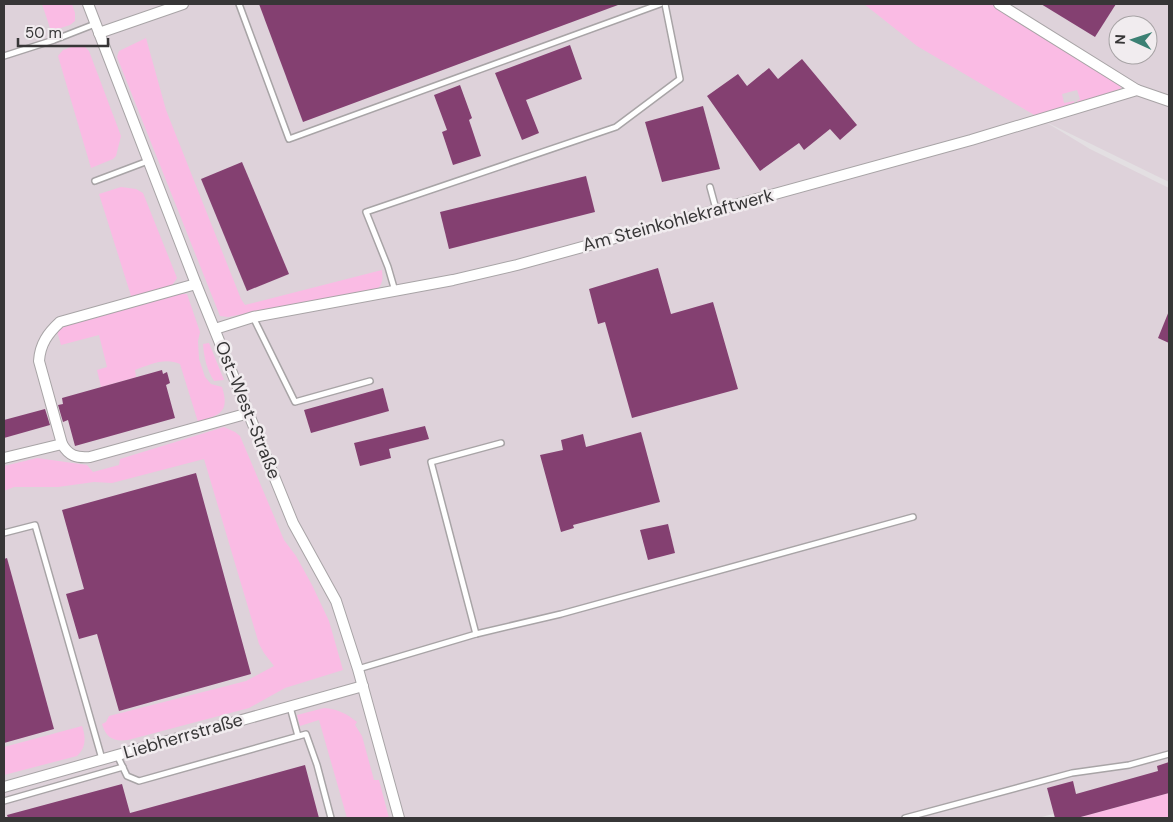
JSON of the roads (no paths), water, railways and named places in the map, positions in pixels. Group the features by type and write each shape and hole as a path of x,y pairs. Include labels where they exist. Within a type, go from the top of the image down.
{"street":[{"name":"Ost-West-Straße","path":"88,4 196,284 293,523 336,601 363,686 399,818"},
{"path":"97,28 184,4"},
{"path":"999,4 1137,90 1169,99"},
{"name":"Am Steinkohlekraftwerk","path":"214,329 253,317 453,280 517,265 990,135 1137,90"},
{"path":"196,284 60,322 49,332 40,349 39,361 62,444 67,453 76,458 90,457 249,413"},
{"path":"4,458 62,444"},
{"name":"Liebherrstraße","path":"4,787 363,686"}],"lane":[{"path":"239,4 289,138 660,4"},
{"path":"395,291 388,267 366,212 616,128 680,79 665,4"},
{"path":"4,56 97,28"},
{"path":"95,181 149,161"},
{"path":"710,187 716,209"},
{"path":"253,317 295,402 370,381"},
{"path":"476,634 430,462 501,442"},
{"path":"358,669 476,634 562,614 913,517"},
{"path":"4,534 35,525 102,759"},
{"path":"290,706 298,736"},
{"path":"117,755 127,776 139,781 306,734 317,765 331,818"},
{"path":"905,818 1072,773 1129,765 1169,754"},
{"path":"4,800 123,768"}]}
